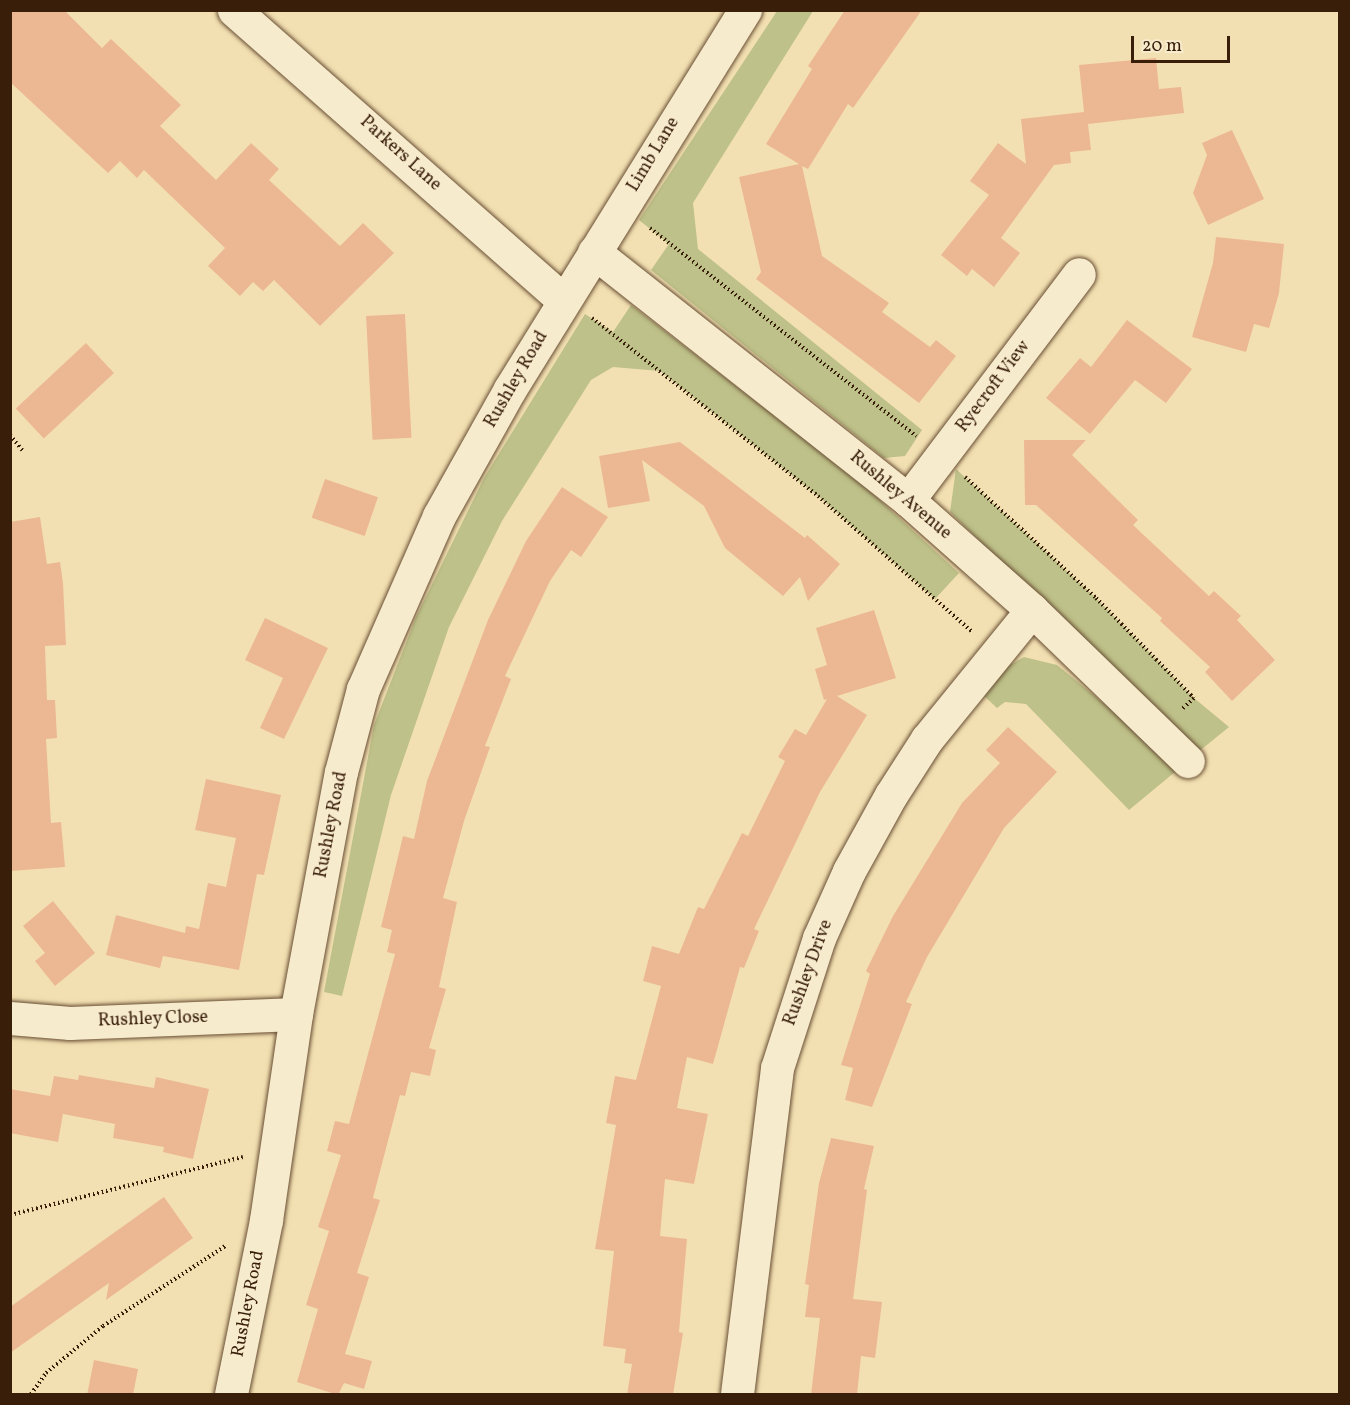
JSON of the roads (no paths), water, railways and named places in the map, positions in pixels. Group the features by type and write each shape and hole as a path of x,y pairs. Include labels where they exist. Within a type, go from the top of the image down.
{"street":[{"name":"Parkers Lane","path":"234,10 563,300"},
{"name":"Limb Lane","path":"563,300 745,10"},
{"name":"Rushley Avenue","path":"594,252 908,500 1032,610 1188,761"},
{"name":"Ryecroft View","path":"908,500 1079,274"},
{"name":"Rushley Road","path":"231,1395 266,1220 296,1014 341,772 363,689 439,516 563,300"},
{"name":"Rushley Drive","path":"737,1395 762,1169 777,1068 795,1004 849,871 891,795 927,739 1032,610"},
{"name":"Rushley Close","path":"10,1018 70,1023 296,1014"}]}
